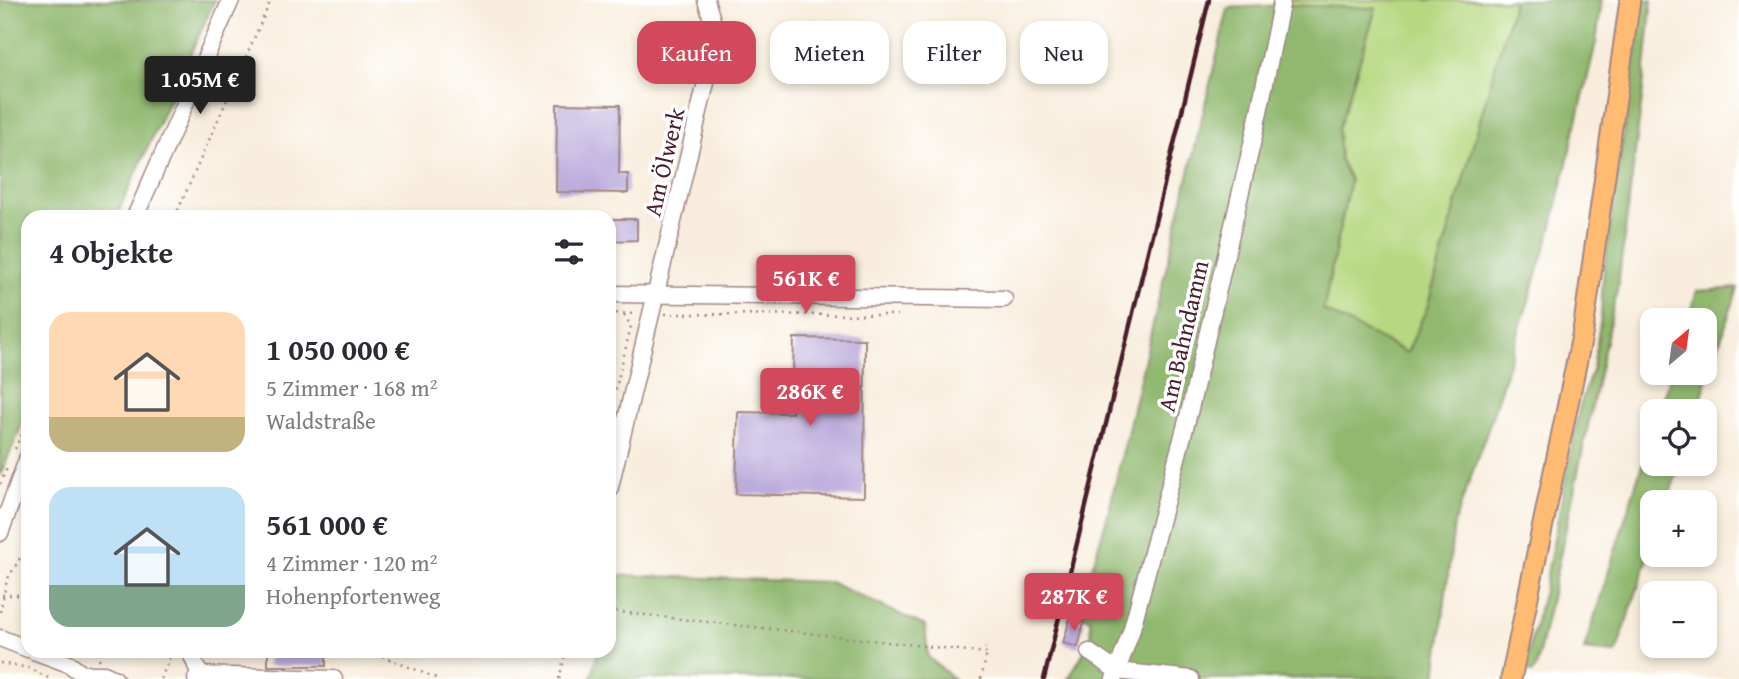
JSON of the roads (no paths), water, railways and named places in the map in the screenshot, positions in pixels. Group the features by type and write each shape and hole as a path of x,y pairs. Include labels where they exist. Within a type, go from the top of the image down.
{"main road":[{"path":"1511,679 1583,331 1630,0"}],"street":[{"path":"138,210 231,0"},
{"name":"Am Ölwerk","path":"616,462 717,36 706,0"},
{"name":"Am Bahndamm","path":"1116,675 1131,632 1190,409 1283,0"},
{"path":"616,294 1004,299"},
{"path":"900,298 900,315"},
{"path":"0,533 21,476"},
{"path":"0,638 21,646"},
{"path":"1089,652 1116,675 1191,679"},
{"path":"53,658 69,664 83,677 104,674 115,679"},
{"path":"192,658 198,677 334,679"}],"railway":[{"path":"1044,679 1209,0"}]}
